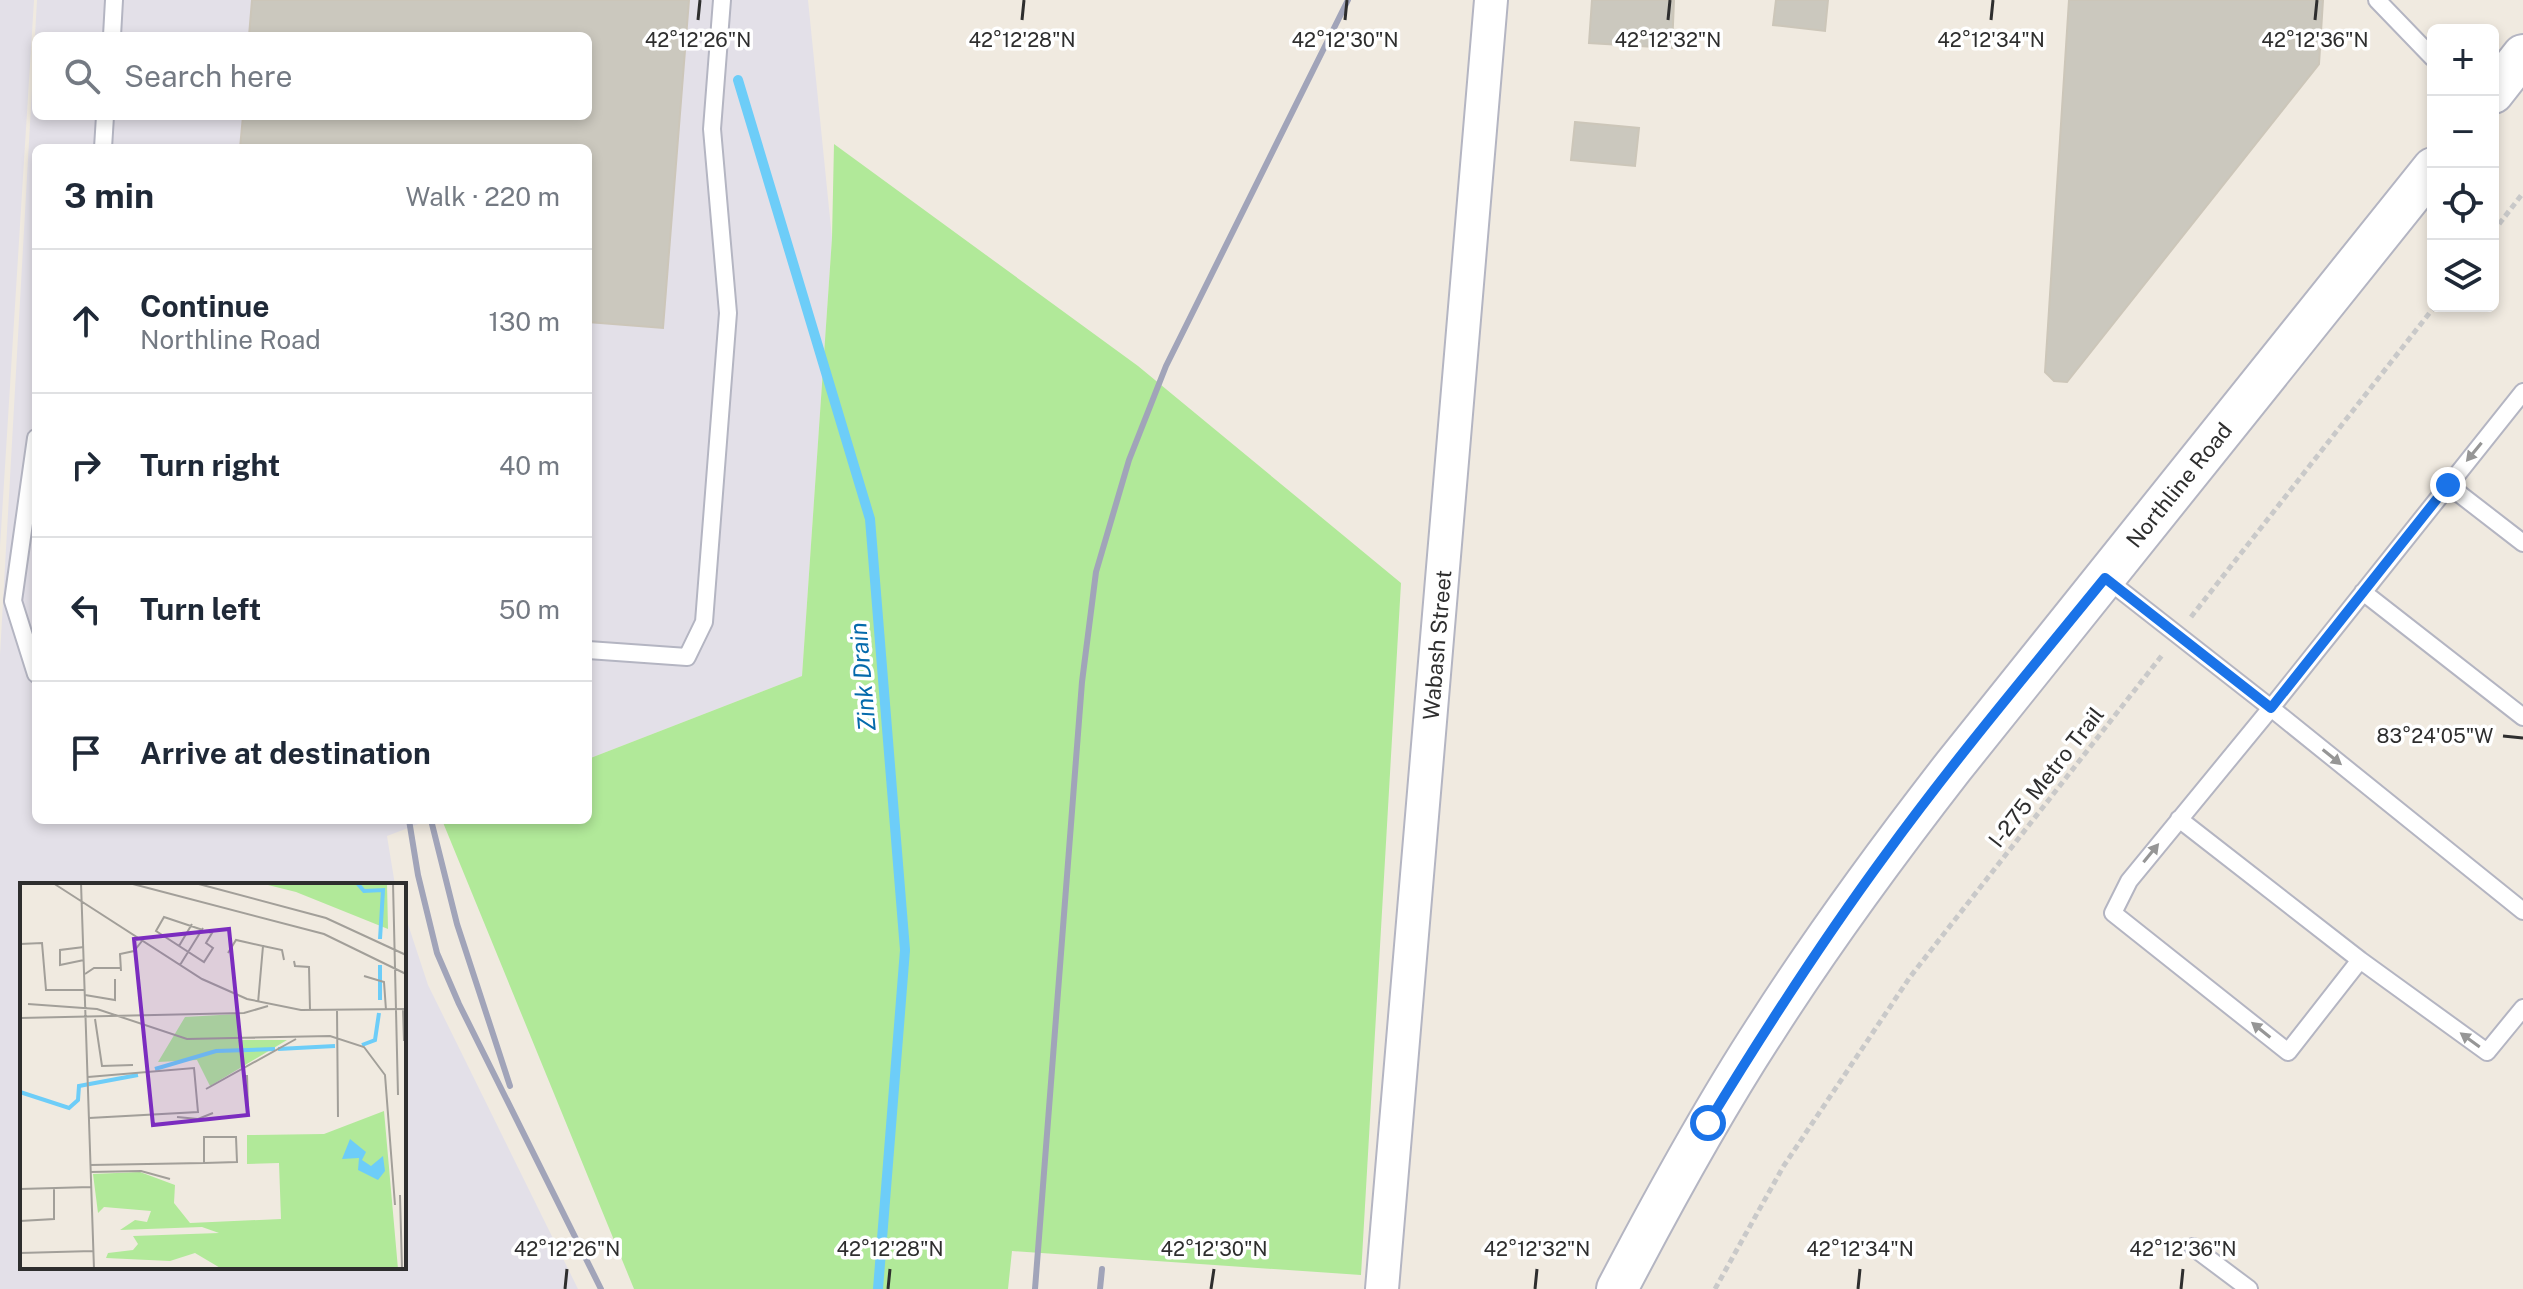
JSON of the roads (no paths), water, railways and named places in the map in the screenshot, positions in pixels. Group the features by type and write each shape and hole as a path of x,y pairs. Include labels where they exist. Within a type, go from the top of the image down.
{"street":[{"name":"Wabash Street","path":"1382,1289 1491,0"},
{"path":"2499,85 2523,55"},
{"name":"Northline Road","path":"1617,1289 1708,1123 1764,1030 1887,853 2427,176"}],"lane":[{"path":"112,32 114,0"},
{"path":"592,650 687,657 704,622 728,313 712,129 722,0"},
{"path":"2377,0 2427,52"},
{"path":"103,144 105,120"},
{"path":"2360,960 2288,1052 2113,913 2129,881 2523,392"},
{"path":"32,466 13,601 32,661"},
{"path":"2448,485 2523,543"},
{"path":"2105,578 2523,911"},
{"path":"2363,592 2523,717"},
{"path":"2179,819 2360,960 2487,1052 2523,1008"},
{"path":"2193,1247 2249,1289"}],"waterway":[{"name":"Zink Drain","path":"738,80 870,519 905,950 878,1289"}],"railway":[{"path":"1035,1289 1082,682 1096,572 1129,460 1166,366 1348,0"},
{"path":"410,824 418,875 437,953 459,1004 601,1289"},
{"path":"432,824 457,924 510,1086"},
{"path":"1100,1289 1102,1269"}]}
